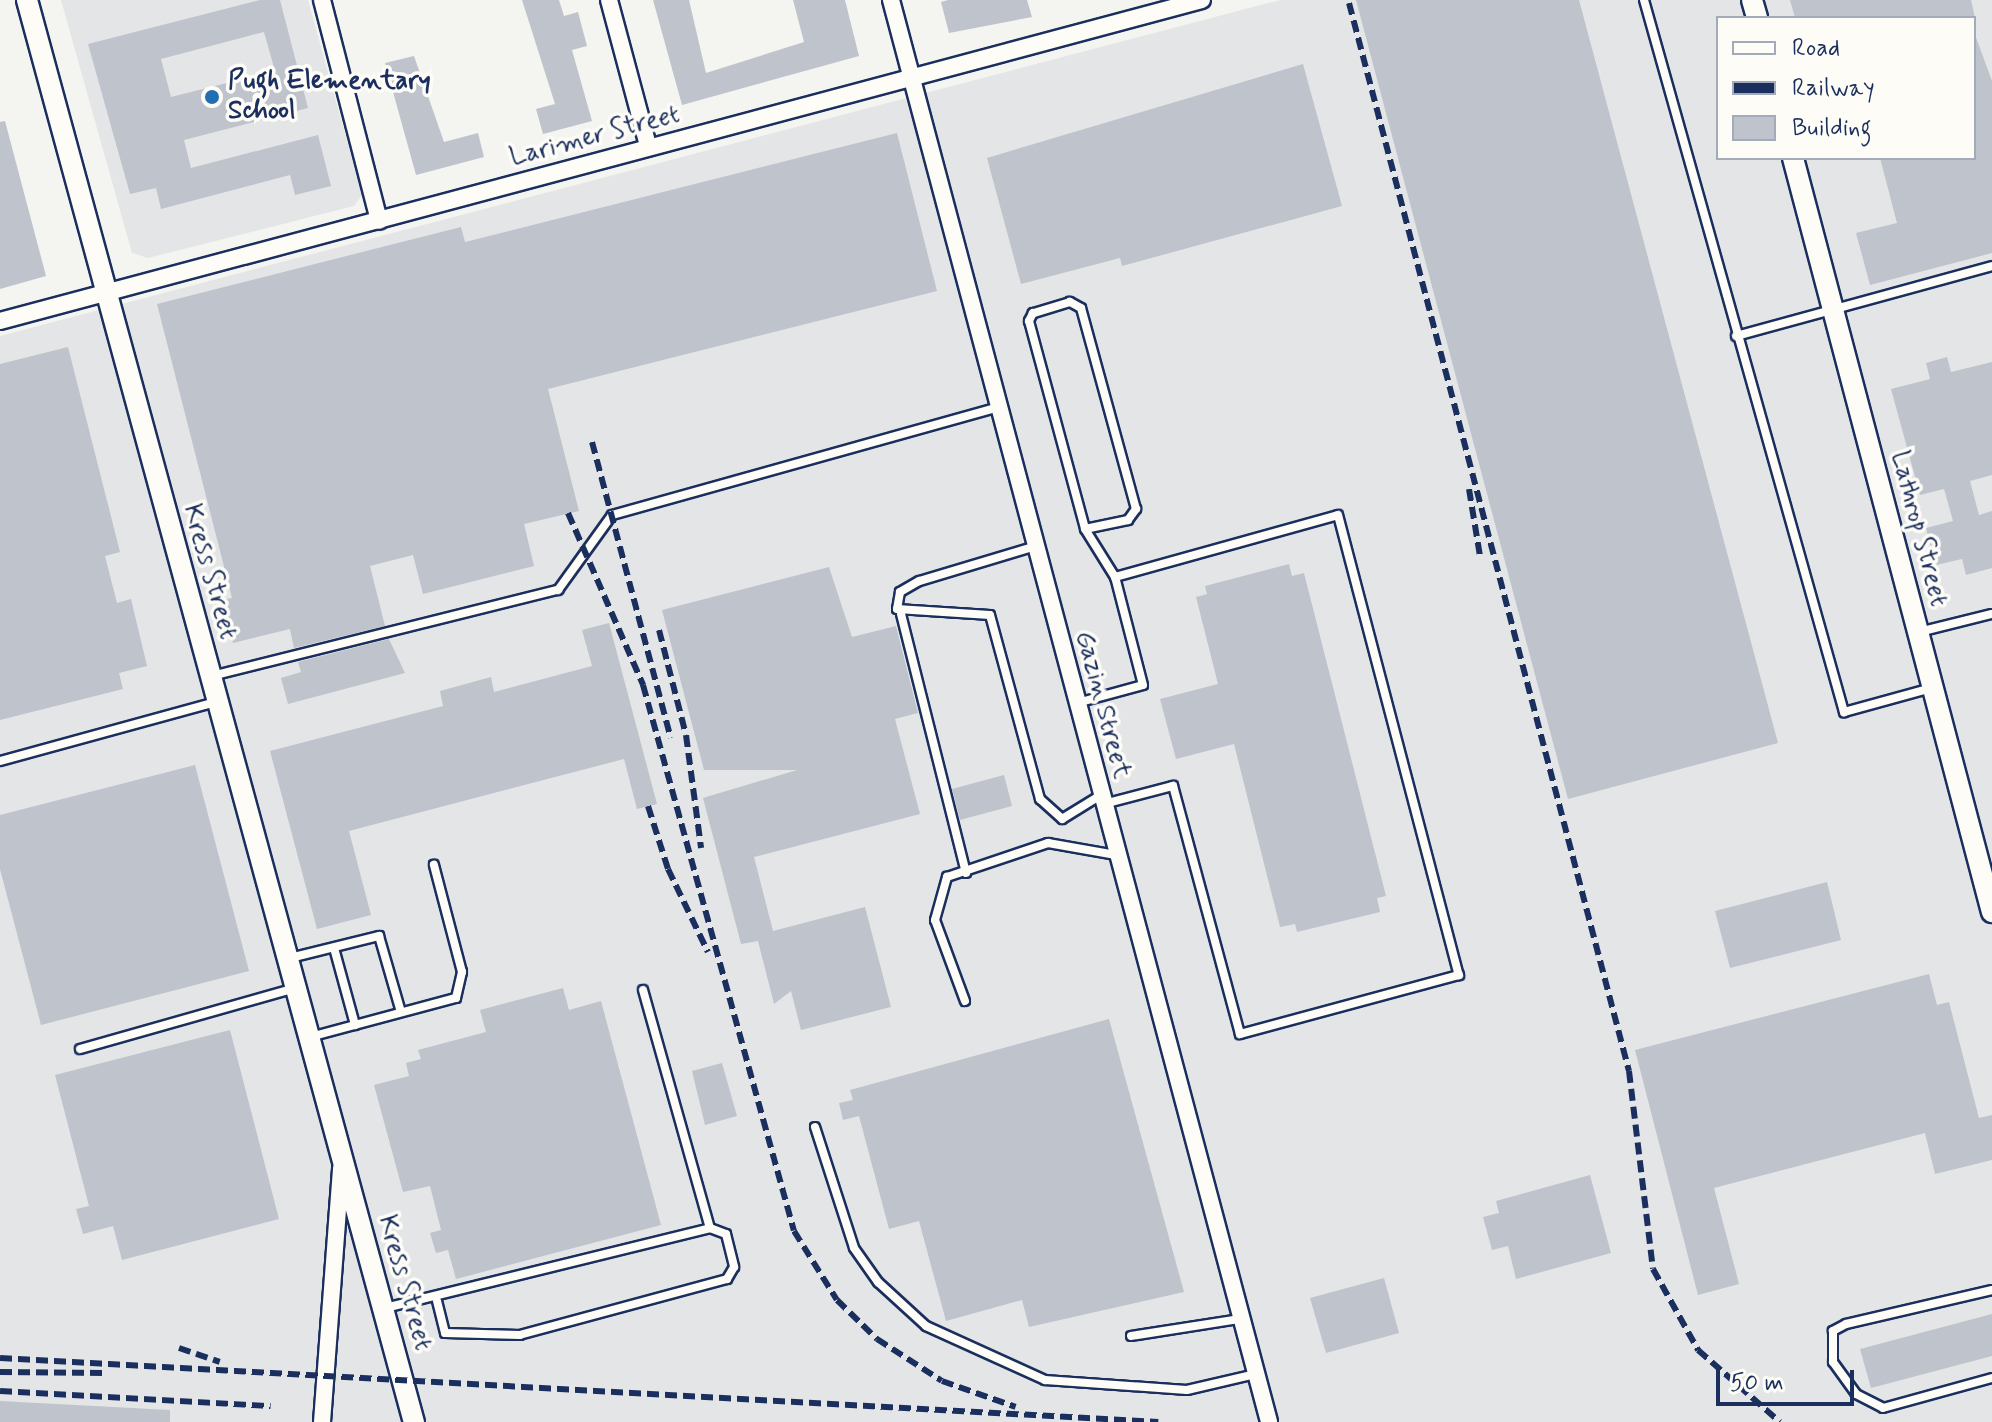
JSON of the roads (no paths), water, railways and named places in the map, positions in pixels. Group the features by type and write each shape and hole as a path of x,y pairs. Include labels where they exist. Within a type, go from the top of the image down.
{"street":[{"name":"Kress Street","path":"27,0 103,293 218,701 414,1422"},
{"path":"322,0 379,221"},
{"path":"609,0 648,146"},
{"name":"Gazin Street","path":"891,0 1239,1319 1269,1422"},
{"name":"Larimer Street","path":"0,321 912,78 1176,3 1202,0"},
{"name":"Lathrop Street","path":"1794,160 1992,912"},
{"name":"Kress Street","path":"322,1422 342,1158"}],"lane":[{"path":"1644,0 1844,712 1933,687"},
{"path":"1736,336 1992,266"},
{"path":"1077,703 1143,685 1115,577 1085,529 1029,316 1070,302 1081,308 1136,509 1128,520 1085,529"},
{"path":"211,676 558,590 612,515 999,407"},
{"path":"901,614 990,615 1040,799 1062,819 1102,800 1173,786 1240,1034 1459,975 1338,515 1115,577"},
{"path":"966,873 901,614 900,592 919,581 1036,546"},
{"path":"1918,633 1992,614"},
{"path":"0,761 218,701"},
{"path":"965,1001 935,920 943,883 1048,843 1116,855"},
{"path":"309,1037 456,998 459,985 434,865"},
{"path":"288,959 379,936 401,1012"},
{"path":"334,948 355,1025"},
{"path":"80,1049 296,988"},
{"path":"643,990 710,1228"},
{"path":"815,1127 854,1248 878,1282 926,1326 1045,1380 1187,1390 1256,1374"},
{"path":"385,1308 437,1301 710,1228 726,1234 734,1267 727,1279 520,1335 445,1333 437,1301"},
{"path":"1992,1290 1846,1324 1833,1331 1833,1362 1856,1394 1883,1408 1992,1378"},
{"path":"1131,1336 1239,1319"}],"railway":[{"path":"1349,3 1629,1071 1653,1269 1698,1350 1780,1422"},
{"path":"592,442 671,738"},
{"path":"1469,489 1480,556"},
{"path":"568,513 643,685 794,1231 837,1300 877,1339 942,1381 1016,1407"},
{"path":"659,630 686,735 701,848"},
{"path":"648,806 668,869 708,952"},
{"path":"179,1348 220,1362"},
{"path":"0,1358 1158,1422"},
{"path":"0,1372 106,1373"},
{"path":"0,1391 271,1406"}],"place":[{"name":"Pugh Elementary School","path":"212,97"}]}
